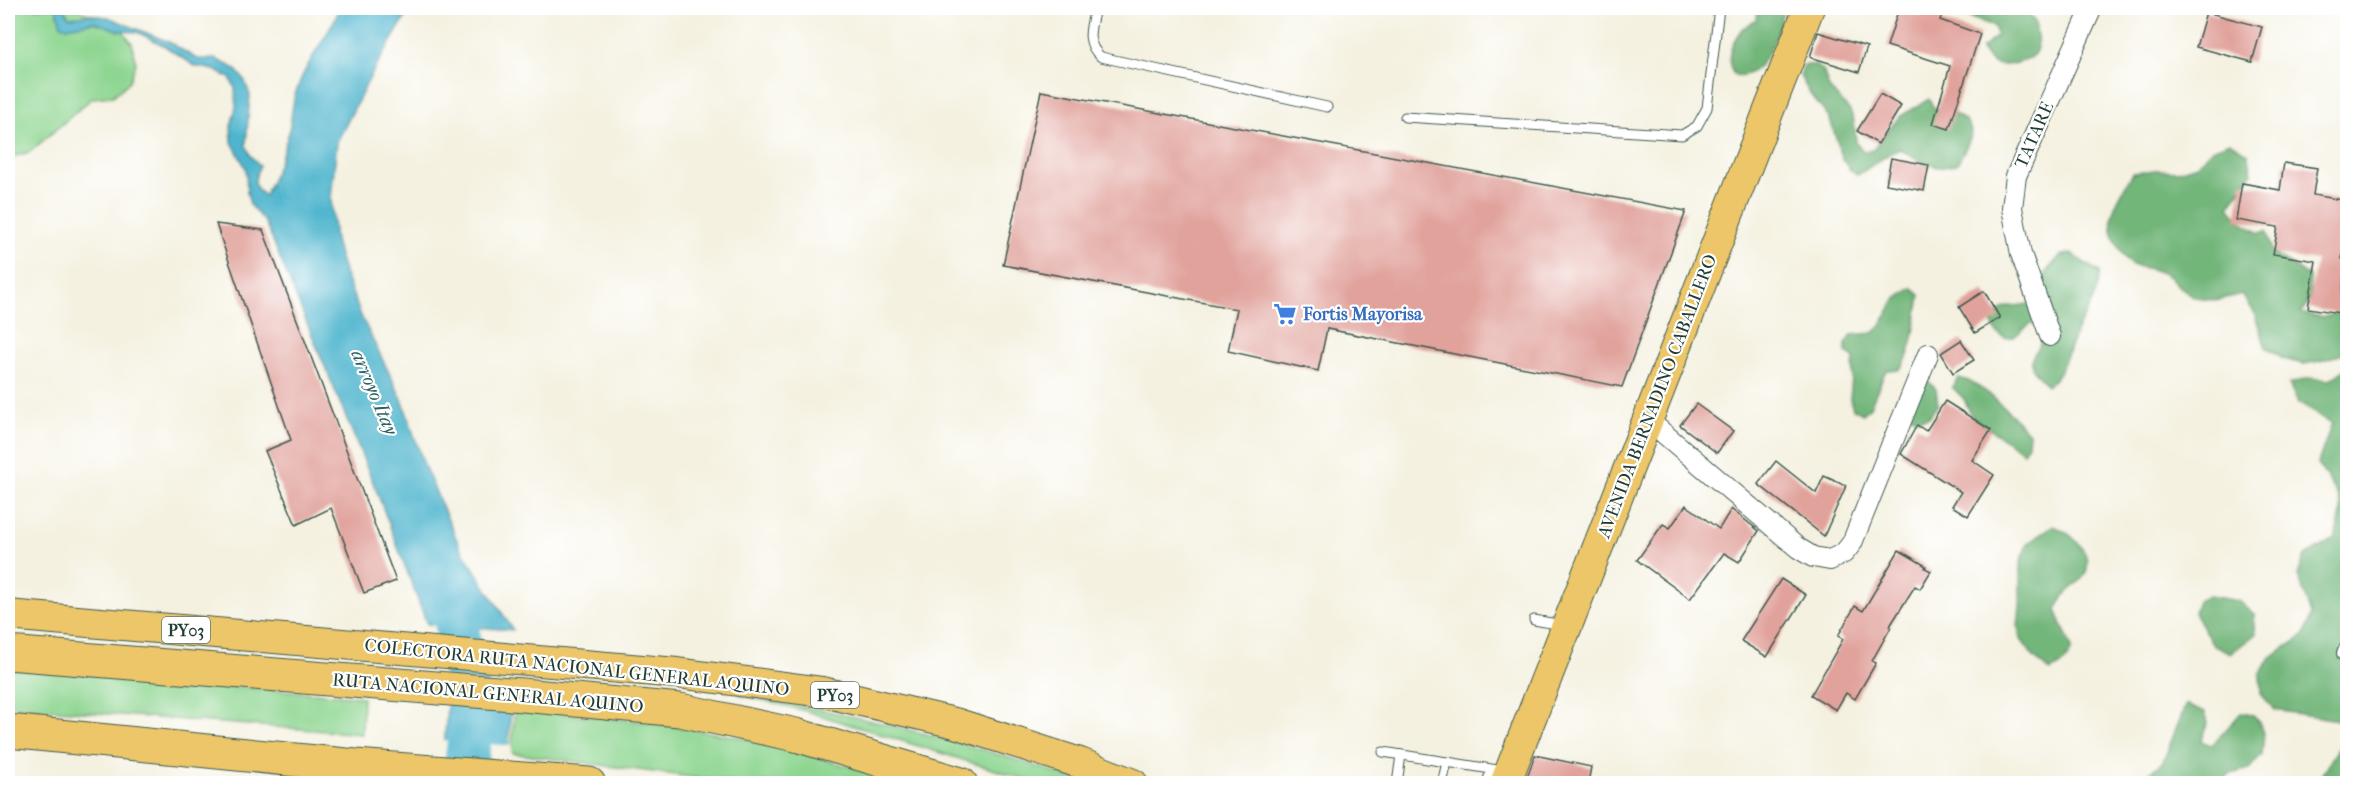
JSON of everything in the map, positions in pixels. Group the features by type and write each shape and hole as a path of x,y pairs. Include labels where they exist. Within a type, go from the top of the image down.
{"highway":[{"name":"RUTA NACIONAL GENERAL AQUINO","path":"8,653 680,710 796,735 960,783"},
{"path":"8,731 356,766 589,783"}],"main road":[{"name":"AVENIDA BERNADINO CABALLERO","path":"1498,777 1567,626 1809,8"},
{"name":"COLECTORA RUTA NACIONAL GENERAL AQUINO","path":"8,615 678,673 823,692 955,723 1080,763 1133,783"},
{"path":"521,777 559,783"}],"street":[{"name":"TATARE","path":"2050,336 2022,254 2012,208 2016,176 2092,8"},
{"path":"1648,420 1798,548 1813,557 1830,560 1844,553 1852,543 1928,354"}],"lane":[{"path":"1095,8 1089,39 1093,49 1101,57 1328,107"},
{"path":"1405,117 1683,135 1697,126 1707,108 1719,8"},
{"path":"1534,620 1567,626"},
{"path":"1383,752 1447,762 1498,777"},
{"path":"1397,783 1401,755"},
{"path":"1442,783 1447,762"}],"green space":[{"path":"8,8 78,8 83,12 103,17 120,27 132,43 136,63 129,82 113,96 92,98 30,152 8,158"},
{"path":"1758,8 1783,8 1779,29 1762,62 1745,75 1734,75 1730,51 1742,29 1756,20"},
{"path":"1956,8 2023,8 2036,23 2038,44 2036,51 2029,58 2017,63 2004,65 1992,62 1981,49 1997,36 1994,26 1963,15"},
{"path":"1804,65 1814,65 1823,70 1829,88 1850,111 1854,121 1856,142 1863,151 1873,150 1899,117 1929,99 1934,108 1959,117 1969,125 1971,131 1969,141 1957,164 1934,166 1900,149 1857,175 1843,160 1830,119 1810,94 1800,76"},
{"path":"2230,142 2248,153 2252,173 2229,207 2242,223 2260,233 2266,231 2273,254 2309,276 2311,296 2301,313 2325,316 2336,313 2347,306 2347,351 2325,360 2304,364 2283,359 2266,347 2253,310 2241,294 2210,300 2196,297 2182,289 2170,277 2131,265 2121,252 2112,229 2112,219 2119,198 2133,173 2155,170 2178,171 2197,165 2212,149"},
{"path":"2071,254 2099,272 2099,280 2095,296 2061,368 2047,386 2033,370 2031,360 2045,334 2041,324 2031,323 2014,337 2005,338 1997,333 1992,324 2004,308 2035,302 2033,287 2061,255"},
{"path":"1912,288 1920,295 1911,347 1903,365 1898,370 1887,370 1884,374 1870,407 1863,414 1853,409 1850,399 1854,358 1846,353 1846,343 1851,335 1873,333 1880,327 1895,300"},
{"path":"2347,368 2347,715 2338,720 2275,710 2261,694 2260,674 2271,657 2305,635 2311,615 2298,575 2305,556 2334,539 2341,514 2339,498 2318,463 2332,423 2298,403 2289,384 2308,378 2330,380"},
{"path":"1925,378 1936,389 1938,404 1929,417 1917,419 1908,413"},
{"path":"1958,378 1977,385 1987,392 2029,433 2028,444 2023,452 1972,417 1964,399 1952,387"},
{"path":"2052,526 2059,528 2078,543 2086,557 2087,564 2086,572 2080,581 2066,593 2056,610 2072,649 2064,663 2049,671 2033,656 2020,638 2018,627 2020,565 2027,544"},
{"path":"2209,596 2239,601 2254,614 2256,634 2231,653 2212,644 2194,612 2199,599"},
{"path":"8,668 363,697 362,734 8,706"},
{"path":"739,695 871,720 1001,755 1086,783 1037,783 806,711"},
{"path":"2186,704 2205,712 2208,722 2202,742 2212,745 2241,713 2252,715 2259,722 2264,733 2262,754 2249,769 2230,774 2218,783 2141,783 2145,776 2163,762"},
{"path":"515,709 648,722 744,738 911,783 736,783 511,753"},
{"path":"2346,737 2347,783 2316,783"}],"water":[{"path":"56,8 64,8 69,17 89,15 108,17 169,42 197,59 216,59 234,68 244,79 250,95 246,145 250,155 260,166 255,178 256,185 259,192 265,195 285,147 294,99 301,78 340,8 411,8 376,66 337,142 331,198 335,241 345,275 362,318 402,399 424,465 460,547 513,630 427,624 375,487 265,222 250,205 246,169 232,142 231,126 236,107 235,88 230,78 214,70 195,66 163,45 137,32 120,31 94,22 67,27 61,25"},
{"path":"447,705 511,710 508,755 444,749"}],"pier":[{"path":"230,614 352,624 355,627 351,630 229,621"},
{"path":"442,740 512,746 511,756 508,758 444,752 441,749"}],"building":[{"path":"1899,8 1944,8 1940,20 1980,34 1949,129 1933,124 1950,66 1887,46"},
{"path":"2206,12 2262,27 2252,62 2196,47"},
{"path":"1818,32 1867,47 1859,72 1810,57"},
{"path":"1041,91 1686,211 1622,387 1327,329 1318,371 1228,351 1237,309 1003,265"},
{"path":"1880,94 1901,106 1878,144 1857,131"},
{"path":"1891,158 1929,165 1924,191 1886,184"},
{"path":"2284,163 2317,168 2313,195 2348,201 2348,225 2342,259 2347,260 2339,313 2308,308 2316,261 2273,254 2278,227 2236,220 2242,183 2280,190"},
{"path":"216,224 263,230 396,581 364,593 331,508 296,525 265,451 291,440"},
{"path":"1984,291 2000,318 1975,333 1959,307"},
{"path":"1961,340 1974,360 1953,373 1941,353"},
{"path":"1945,401 1991,430 1972,460 1994,475 1968,516 1952,506 1961,492 1901,454 1917,425 1926,431"},
{"path":"1696,404 1733,431 1717,453 1680,425"},
{"path":"1776,461 1816,493 1824,476 1846,486 1824,536 1758,484"},
{"path":"1686,505 1719,529 1731,509 1759,531 1739,562 1724,553 1690,599 1637,560 1663,524 1670,528"},
{"path":"1899,550 1931,571 1920,589 1915,586 1890,626 1872,661 1876,663 1855,699 1846,693 1836,710 1811,695 1843,639 1838,636 1855,606 1863,611"},
{"path":"1781,579 1806,595 1767,657 1741,641"},
{"path":"1535,755 1591,767 1588,783 1525,783"}],"waterway":[{"name":"arroyo Itay","path":"447,568 472,715 464,784"}],"place":[{"name":"Fortis Mayorisa","path":"1285,314"}]}
